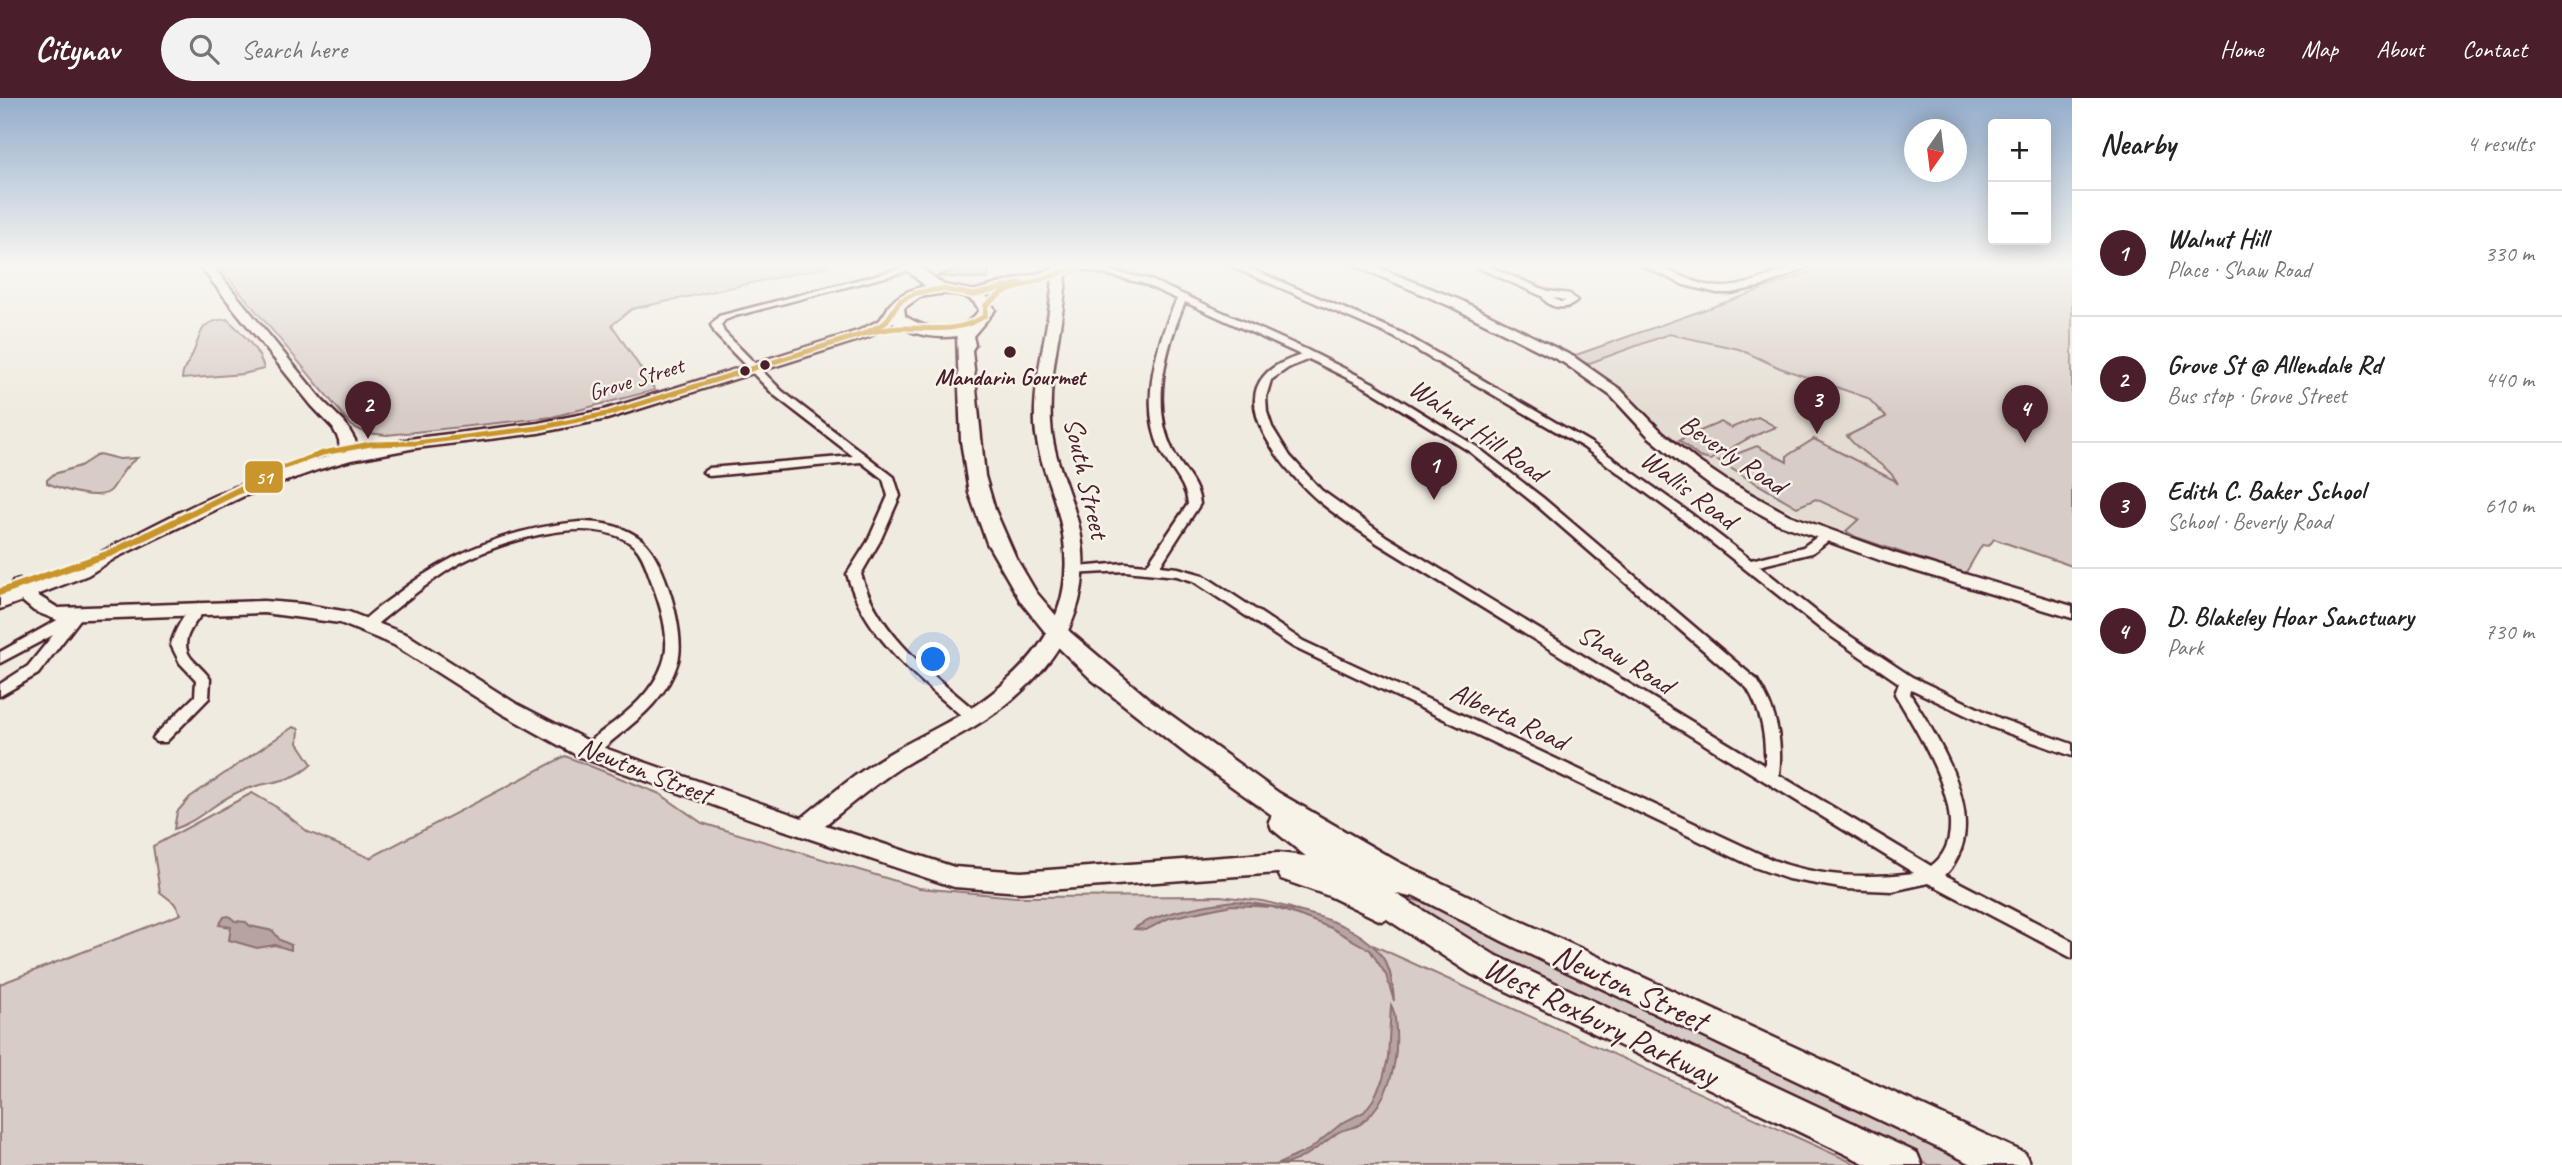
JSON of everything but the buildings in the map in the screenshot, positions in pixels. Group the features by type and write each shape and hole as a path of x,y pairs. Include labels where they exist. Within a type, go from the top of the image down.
{"main road":[{"path":"245,314 345,434 345,451"},
{"name":"Grove Street","path":"45,582 89,568 111,553 238,492 345,451 565,424 607,414 863,334 885,323 891,314"},
{"path":"897,314 897,318 912,328 938,332 971,326"},
{"name":"West Roxbury Parkway","path":"984,314 965,336 967,345 964,350 968,373 971,451 979,494 1014,574 1057,636 1121,691 1219,766 1340,870 1399,912 1482,964 1905,1165"},
{"name":"South Street","path":"806,828 873,775 973,717 1016,684 1057,636 1069,610 1077,571 1076,549 1056,484 1043,426 1045,369 1052,314"},
{"name":"Beverly Road","path":"1477,314 1569,359 1599,379 1655,434 1721,485 1783,519 1891,558 2072,612"},
{"name":"Grove Street","path":"863,334 912,328"},
{"path":"938,332 964,350"},
{"path":"0,603 22,590 45,582 77,614"},
{"path":"0,592 22,590"},
{"name":"Newton Street","path":"22,590 45,611 77,614 199,608 301,610 367,625 401,640 508,708 588,751 954,877 984,881 1075,879 1233,864 1296,864 1340,870 1435,894 1766,1052 2013,1165"},
{"name":"West Roxbury Parkway","path":"1219,766 1304,822 1435,894"},
{"name":"Newton Street","path":"1233,864 1287,872 1324,883 1482,964"}],"street":[{"path":"737,314 722,318 716,325 720,333 803,414 888,477 894,496 874,541 854,574 859,597 888,637 973,717"},
{"path":"1151,569 1194,504 1191,486 1165,447 1157,429 1155,412 1157,379 1162,356 1177,314"},
{"name":"Walnut Hill Road","path":"1217,314 1369,385 1497,466 1740,673 1760,696 1768,715 1774,739 1771,778"},
{"name":"Wallis Road","path":"1349,314 1490,387 1616,464 1827,627 1907,681 1996,723 2072,750"},
{"name":"Shaw Road","path":"1309,355 1275,372 1264,383 1261,406 1268,429 1281,451 1318,494 1382,540 1771,778 1988,909 2072,950"},
{"path":"709,472 861,458"},
{"path":"367,625 428,574 457,557 499,543 534,533 575,527 598,527 632,539 643,548 658,581 673,638 673,654 664,679 656,691 619,727 588,751"},
{"path":"1748,565 1807,550 1828,535"},
{"name":"Alberta Road","path":"1077,571 1125,567 1198,578 1298,643 1697,833 1785,871 1825,880 1875,884 1910,882 1930,874"},
{"path":"161,738 202,698 203,679 182,659 178,651 182,629 199,608"},
{"path":"0,658 77,614"},
{"path":"0,691 33,670 77,614"},
{"path":"1907,681 1902,694 1928,733 1952,792 1956,818 1957,845 1943,868 1930,874"}],"shaded area":[{"path":"258,314 626,314 612,325 655,390 552,417 387,435 366,433 352,426"},
{"path":"1693,314 2072,314 2072,566 1994,539 1989,546 1982,545 1965,574 1856,537 1846,531 1859,519 1816,499 1797,507 1718,461 1757,446 1787,462 1787,456 1814,439 1898,484 1888,470 1859,449 1847,436 1886,417 1868,398 1780,368 1739,349 1669,334 1587,364 1573,356"},
{"path":"1721,314 1748,314 1928,399 1989,546 1982,545 1965,571 1817,523 1746,490 1691,456 1626,392 1587,364"},
{"path":"227,319 244,335 264,369 243,374 182,379 184,369 206,325"},
{"path":"1758,417 1776,427 1749,438 1710,460 1699,457 1679,440 1721,422 1731,428"},
{"path":"99,454 119,459 137,458 125,469 112,489 100,495 81,494 47,483 54,474 80,466"},
{"path":"293,727 299,729 298,743 312,764 294,776 236,793 174,829 177,812 190,797"},
{"path":"565,756 660,794 702,823 919,888 1016,897 1220,896 1291,908 1858,1165 0,1165 0,984 181,914 174,903 160,892 153,846 252,793 278,808 308,832 370,858"},
{"path":"1408,898 1444,909 1996,1165 1929,1165 1497,963 1403,900"},
{"path":"1234,901 1274,907 1296,911 1319,917 1359,934 1375,947 1386,963 1394,1001 1386,975 1370,950 1331,928 1272,907 1232,905 1169,918 1146,930 1134,929 1167,914"},
{"path":"229,916 235,921 273,931 280,940 291,945 291,950 275,945 257,948 229,940 231,927 219,925 224,917"},
{"path":"1391,1005 1395,1020 1395,1056 1390,1081 1379,1104 1359,1125 1340,1131 1316,1149 1292,1162 1276,1165 1309,1150 1342,1123 1364,1112 1373,1100 1383,1079 1388,1058"}],"transit line":[{"name":"51","path":"863,334 885,323 891,314"},
{"name":"51","path":"0,592 111,553 238,492 276,470 323,453 371,444 416,443 538,428 607,414 863,334 895,328 956,329 975,322 985,314"}],"place":[{"name":"Mandarin Gourmet","path":"1010,352"},
{"name":"Edith C. Baker School","path":"1817,434"},
{"name":"Grove St @ Allendale Rd","path":"368,439"},
{"name":"D. Blakeley Hoar Sanctuary","path":"2025,443"},
{"name":"Walnut Hill","path":"1434,500"}]}
